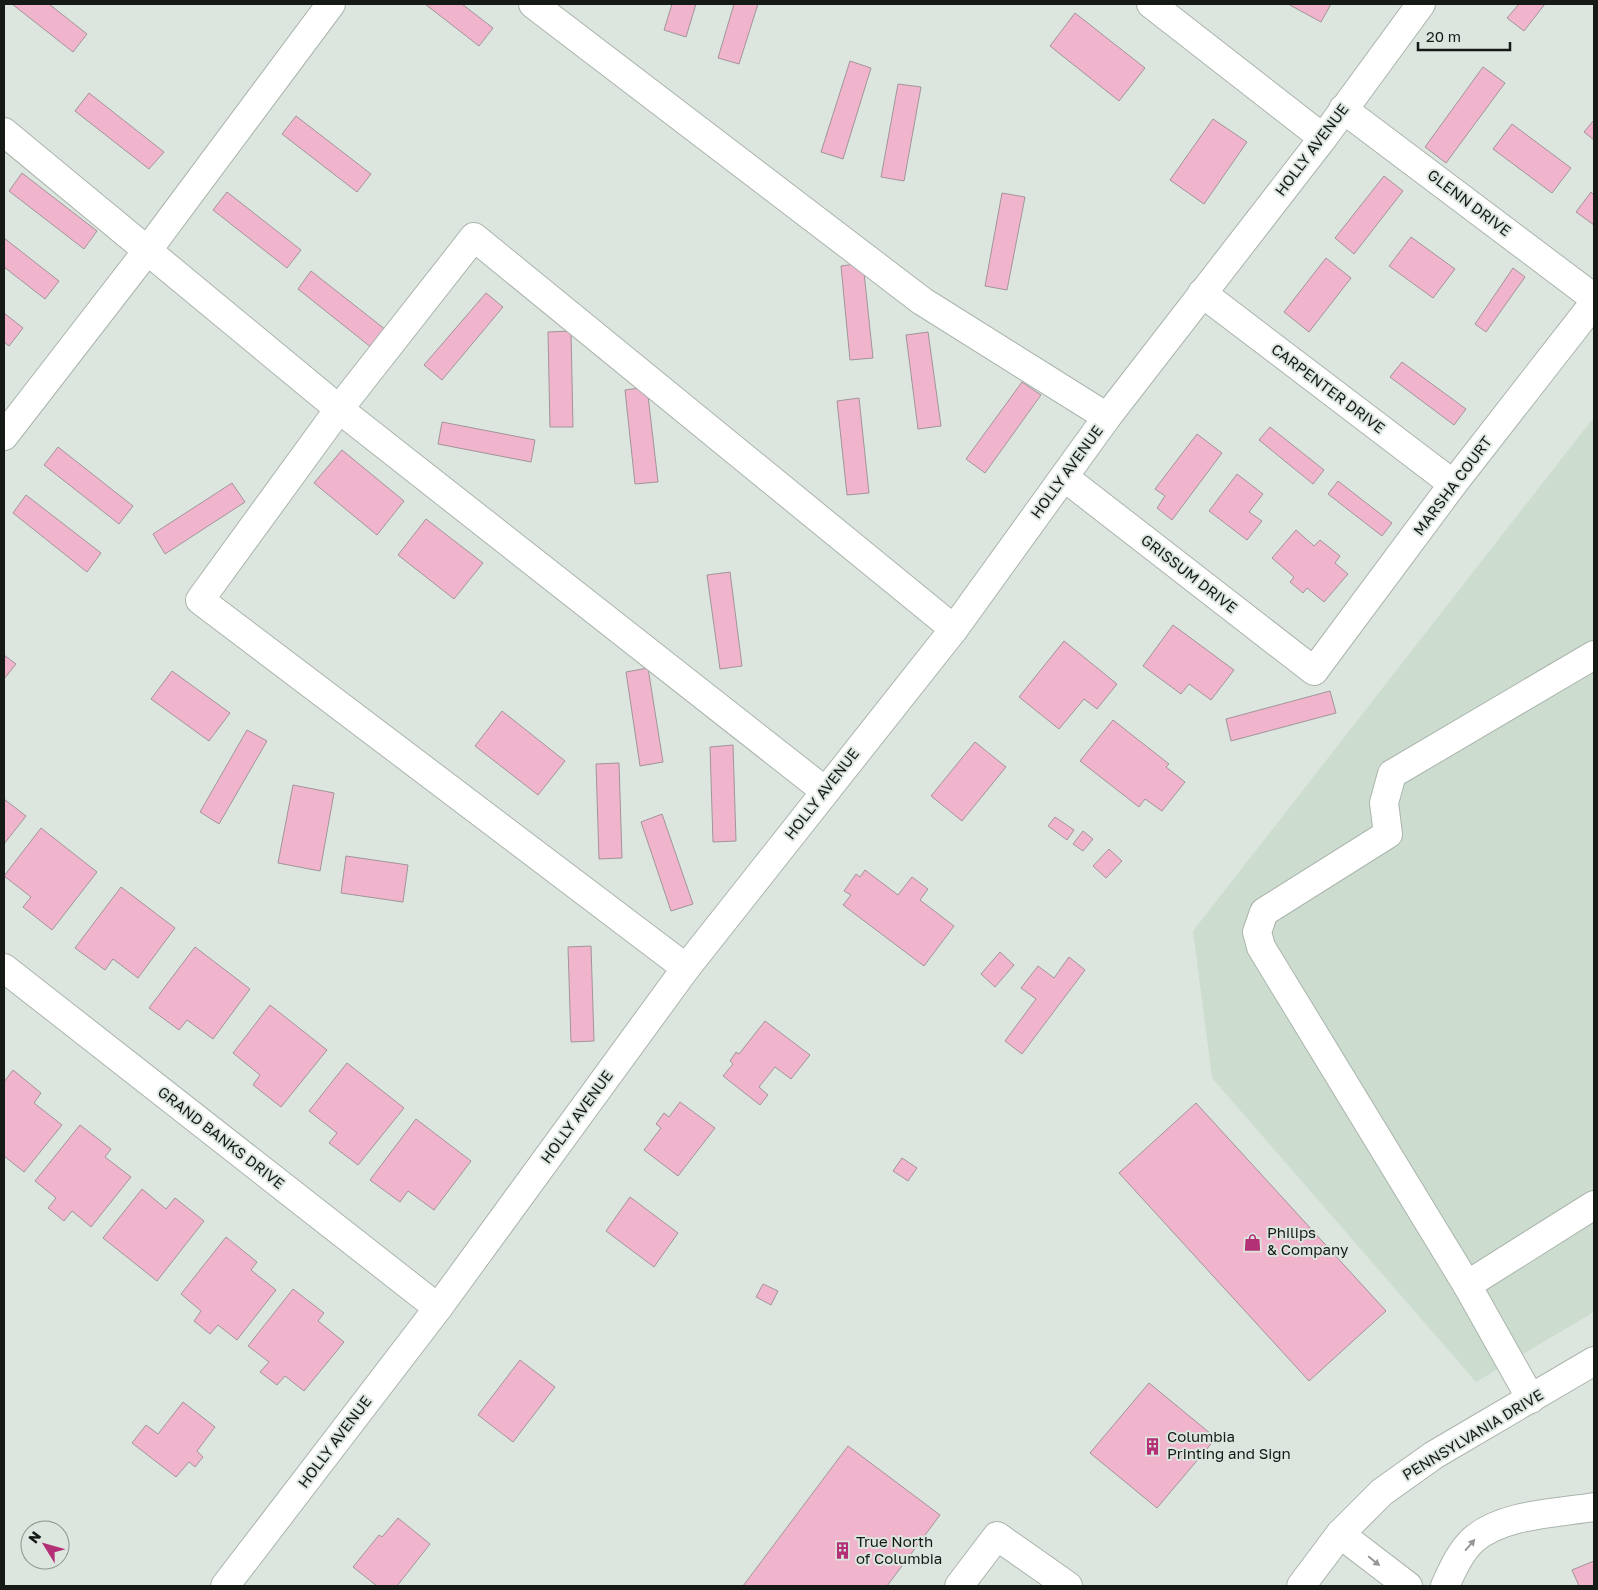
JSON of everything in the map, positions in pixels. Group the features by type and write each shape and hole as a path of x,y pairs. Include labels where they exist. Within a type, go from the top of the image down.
{"street":[{"path":"4,436 147,251 331,4"},
{"path":"533,4 922,301 1107,416"},
{"path":"1151,4 1323,138"},
{"name":"HOLLY AVENUE","path":"225,1586 438,1308 686,968 824,791 954,629 1107,416 1323,138 1421,4"},
{"name":"GLENN DRIVE","path":"1343,109 1594,298"},
{"path":"4,132 340,410 824,791"},
{"path":"686,968 200,600 340,410 474,237 954,629"},
{"name":"CARPENTER DRIVE","path":"1202,293 1454,484"},
{"name":"MARSHA COURT","path":"1314,671 1454,484 1594,303"},
{"name":"GRISSUM DRIVE","path":"1064,477 1314,671"},
{"path":"1531,1399 1467,1285 1261,947 1257,932 1264,912 1388,834 1384,803 1392,774 1594,655"},
{"name":"GRAND BANKS DRIVE","path":"4,968 438,1308"},
{"path":"1467,1285 1594,1205"},
{"name":"PENNSYLVANIA DRIVE","path":"1301,1586 1340,1534 1382,1492 1434,1455 1594,1362"},
{"path":"1445,1586 1454,1565 1472,1540 1502,1522 1594,1507"},
{"path":"1340,1534 1408,1586"},
{"path":"959,1586 997,1536 1068,1586"}],"shaded area":[{"path":"1594,417 1594,1312 1476,1382 1212,1078 1193,931"}],"building":[{"path":"12,4 49,4 87,34 73,52"},
{"path":"425,4 462,4 493,28 479,46"},
{"path":"672,4 696,4 686,37 664,30"},
{"path":"734,4 758,4 739,64 718,58"},
{"path":"1288,4 1331,4 1321,22"},
{"path":"1519,4 1545,4 1524,31 1507,18"},
{"path":"1075,13 1145,68 1119,101 1050,46"},
{"path":"850,61 871,68 843,159 821,152"},
{"path":"1483,67 1505,83 1446,163 1425,147"},
{"path":"898,84 921,87 904,181 881,177"},
{"path":"89,93 164,152 149,169 75,111"},
{"path":"296,116 371,174 357,192 282,134"},
{"path":"1213,119 1247,142 1204,204 1170,180"},
{"path":"1594,120 1594,140 1584,132"},
{"path":"1512,124 1571,168 1552,193 1493,149"},
{"path":"22,173 97,231 84,249 9,191"},
{"path":"1384,176 1403,191 1354,254 1335,238"},
{"path":"227,192 301,250 287,268 213,210"},
{"path":"1591,192 1594,195 1594,225 1576,212"},
{"path":"1002,193 1025,197 1007,290 985,286"},
{"path":"1411,237 1455,269 1433,298 1389,266"},
{"path":"4,238 59,281 45,299 4,267"},
{"path":"1326,258 1351,278 1309,332 1284,312"},
{"path":"863,263 873,358 850,360 841,266"},
{"path":"1513,268 1525,277 1486,332 1475,324"},
{"path":"311,271 386,330 372,348 298,289"},
{"path":"486,293 503,307 442,380 424,365"},
{"path":"4,313 23,328 9,346 4,342"},
{"path":"571,331 573,427 550,427 548,332"},
{"path":"928,332 941,426 918,429 906,335"},
{"path":"1402,362 1466,409 1454,425 1390,377"},
{"path":"1022,382 1041,395 985,473 966,459"},
{"path":"647,387 658,482 635,484 625,390"},
{"path":"859,398 869,493 847,495 837,401"},
{"path":"442,422 535,440 531,462 438,444"},
{"path":"1270,427 1324,470 1313,484 1259,440"},
{"path":"1197,434 1222,453 1172,520 1157,508 1165,496 1155,489"},
{"path":"58,447 133,506 119,524 44,465"},
{"path":"342,450 404,501 377,535 314,483"},
{"path":"1237,474 1263,494 1249,512 1262,521 1247,540 1209,511"},
{"path":"1338,481 1392,523 1382,536 1328,494"},
{"path":"232,483 245,502 165,554 153,534"},
{"path":"26,495 101,553 87,572 13,513"},
{"path":"426,519 483,563 454,599 398,555"},
{"path":"1296,530 1314,546 1320,540 1340,556 1335,563 1348,574 1324,602 1307,588 1303,593 1290,582 1294,577 1272,558"},
{"path":"730,572 742,666 720,669 707,575"},
{"path":"1173,625 1234,670 1211,700 1189,684 1181,694 1143,666"},
{"path":"1064,641 1117,684 1097,709 1084,699 1059,729 1019,697"},
{"path":"4,655 16,664 4,679"},
{"path":"648,668 663,762 640,766 626,672"},
{"path":"172,671 230,713 209,741 151,699"},
{"path":"1330,691 1336,713 1231,741 1226,719"},
{"path":"502,711 565,761 538,795 475,746"},
{"path":"1113,720 1169,764 1166,767 1185,782 1162,811 1145,799 1139,807 1080,761"},
{"path":"247,730 267,741 219,824 200,812"},
{"path":"975,742 1006,767 962,821 931,796"},
{"path":"733,745 736,841 713,842 710,747"},
{"path":"619,763 622,858 599,859 596,764"},
{"path":"293,785 334,793 320,871 278,863"},
{"path":"4,799 26,816 4,844"},
{"path":"662,814 693,904 671,911 641,822"},
{"path":"1055,817 1074,830 1067,840 1048,826"},
{"path":"41,828 97,872 52,930 23,907 31,897 4,876"},
{"path":"1083,831 1093,839 1083,851 1073,844"},
{"path":"1109,849 1122,861 1106,878 1093,866"},
{"path":"346,856 408,865 403,902 341,893"},
{"path":"865,870 898,895 912,877 928,889 920,900 954,926 924,966 843,905 851,895 844,891 856,874 860,877"},
{"path":"121,887 175,928 138,978 113,959 105,970 75,948"},
{"path":"591,946 594,1041 571,1042 568,947"},
{"path":"195,947 250,989 213,1039 187,1020 179,1030 149,1008"},
{"path":"1000,952 1014,965 995,987 981,974"},
{"path":"1069,957 1085,970 1022,1054 1005,1041 1036,999 1021,988 1038,966 1054,978"},
{"path":"270,1005 327,1050 281,1107 253,1085 260,1075 233,1053"},
{"path":"765,1021 810,1055 791,1079 775,1067 759,1087 768,1095 760,1105 723,1076 733,1064 730,1061 736,1052 739,1054"},
{"path":"347,1063 404,1108 358,1165 329,1143 337,1133 309,1111"},
{"path":"13,1070 41,1093 34,1103 62,1125 24,1172 4,1156 4,1082"},
{"path":"680,1102 715,1128 678,1176 644,1150 661,1128 656,1124 664,1113 669,1117"},
{"name":"Philips & Company","path":"1196,1103 1386,1311 1309,1381 1119,1173"},
{"path":"416,1119 471,1161 434,1210 408,1191 400,1202 370,1180"},
{"path":"80,1125 111,1149 105,1157 131,1177 91,1227 72,1211 64,1221 48,1208 56,1198 35,1181"},
{"path":"902,1158 917,1168 908,1181 893,1171"},
{"path":"142,1189 166,1209 175,1198 204,1221 157,1281 103,1238"},
{"path":"630,1197 678,1233 654,1267 606,1231"},
{"path":"226,1237 257,1262 251,1270 276,1290 237,1340 218,1325 210,1334 194,1321 201,1311 181,1294"},
{"path":"763,1284 778,1291 771,1305 756,1297"},
{"path":"293,1289 324,1313 318,1321 344,1342 304,1391 285,1376 277,1385 260,1372 269,1362 248,1346"},
{"path":"520,1360 555,1387 513,1442 478,1415"},
{"name":"Columbia Printing and Sign","path":"1149,1383 1216,1438 1157,1508 1090,1453"},
{"path":"183,1402 215,1427 197,1451 203,1457 195,1467 189,1462 176,1477 132,1443 146,1425 158,1434"},
{"name":"True North of Columbia","path":"848,1446 940,1515 887,1586 743,1586"},
{"path":"398,1518 430,1544 397,1586 377,1586 353,1567 379,1535 382,1537"},
{"path":"1594,1561 1594,1586 1579,1586 1572,1570"}],"place":[{"name":"Philips & Company","path":"1253,1242"},
{"name":"Columbia Printing and Sign","path":"1153,1446"},
{"name":"True North of Columbia","path":"842,1551"}]}
